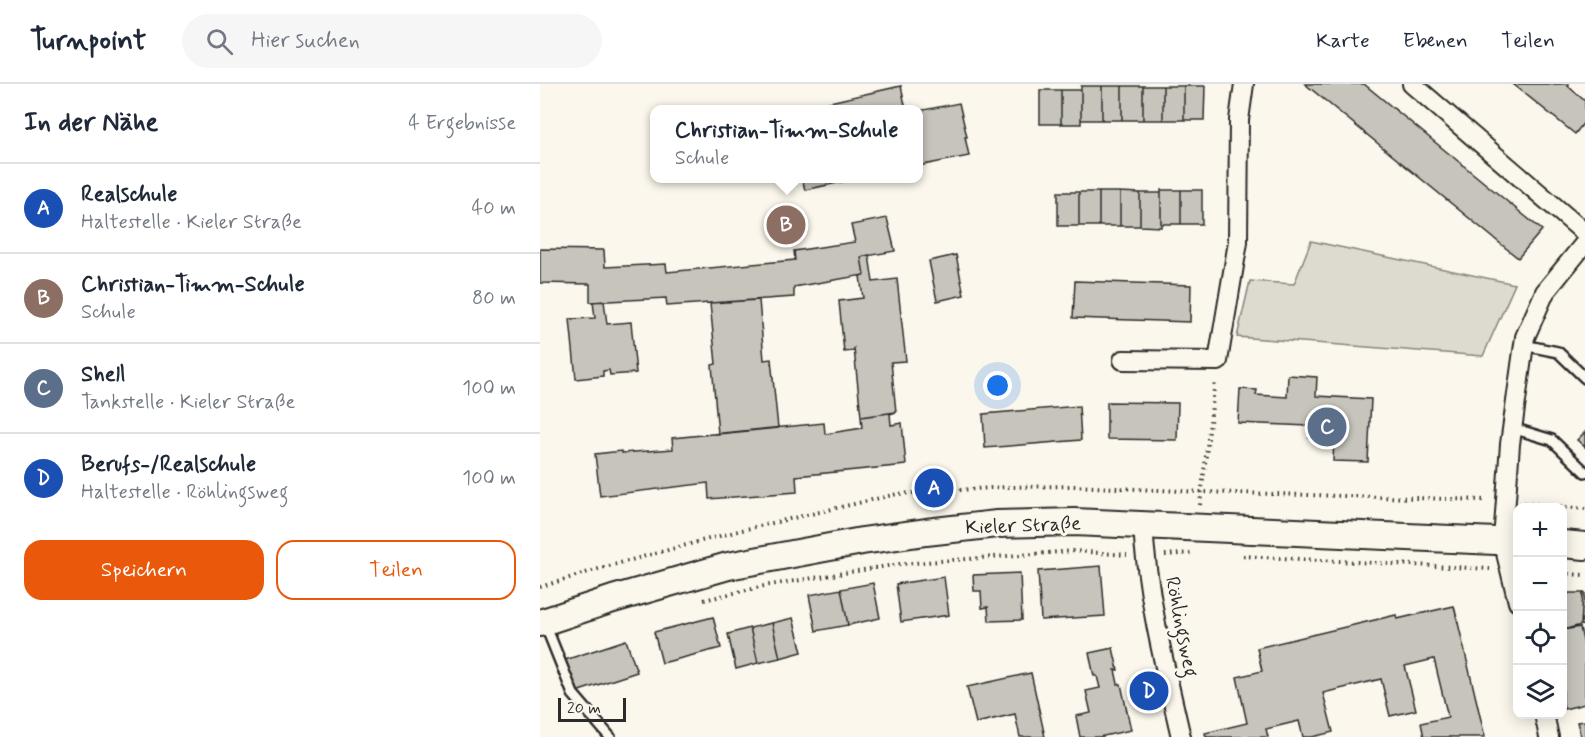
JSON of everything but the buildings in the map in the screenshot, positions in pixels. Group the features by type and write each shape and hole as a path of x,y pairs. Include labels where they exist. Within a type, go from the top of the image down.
{"main road":[{"name":"Kieler Straße","path":"542,622 728,566 862,541 997,524 1074,522 1510,541"},
{"path":"1567,544 1585,546"}],"street":[{"path":"1123,360 1218,361 1238,242 1239,120 1244,84"},
{"path":"1412,84 1584,242 1545,292 1523,345 1512,428 1510,570 1513,582"},
{"name":"Röhlingsweg","path":"1143,525 1145,556 1155,620 1181,737"},
{"path":"1545,719 1550,737"}],"lane":[{"path":"1523,345 1558,352 1585,378"},
{"path":"1512,428 1552,440 1585,472"},
{"path":"542,622 573,694 610,737"}],"path":[{"path":"698,601 764,586 900,564 1074,551 1145,556 1194,553 1218,361"},
{"path":"1241,556 1510,570"},
{"path":"1567,574 1585,575"}],"shaded area":[{"path":"1311,241 1515,284 1483,356 1237,337 1250,281 1294,284"}],"place":[{"name":"Christian-Timm-Schule","path":"786,225"},
{"name":"Shell","path":"1327,427"},
{"name":"Realschule","path":"934,488"},
{"name":"Berufs-/Realschule","path":"1149,691"}]}
